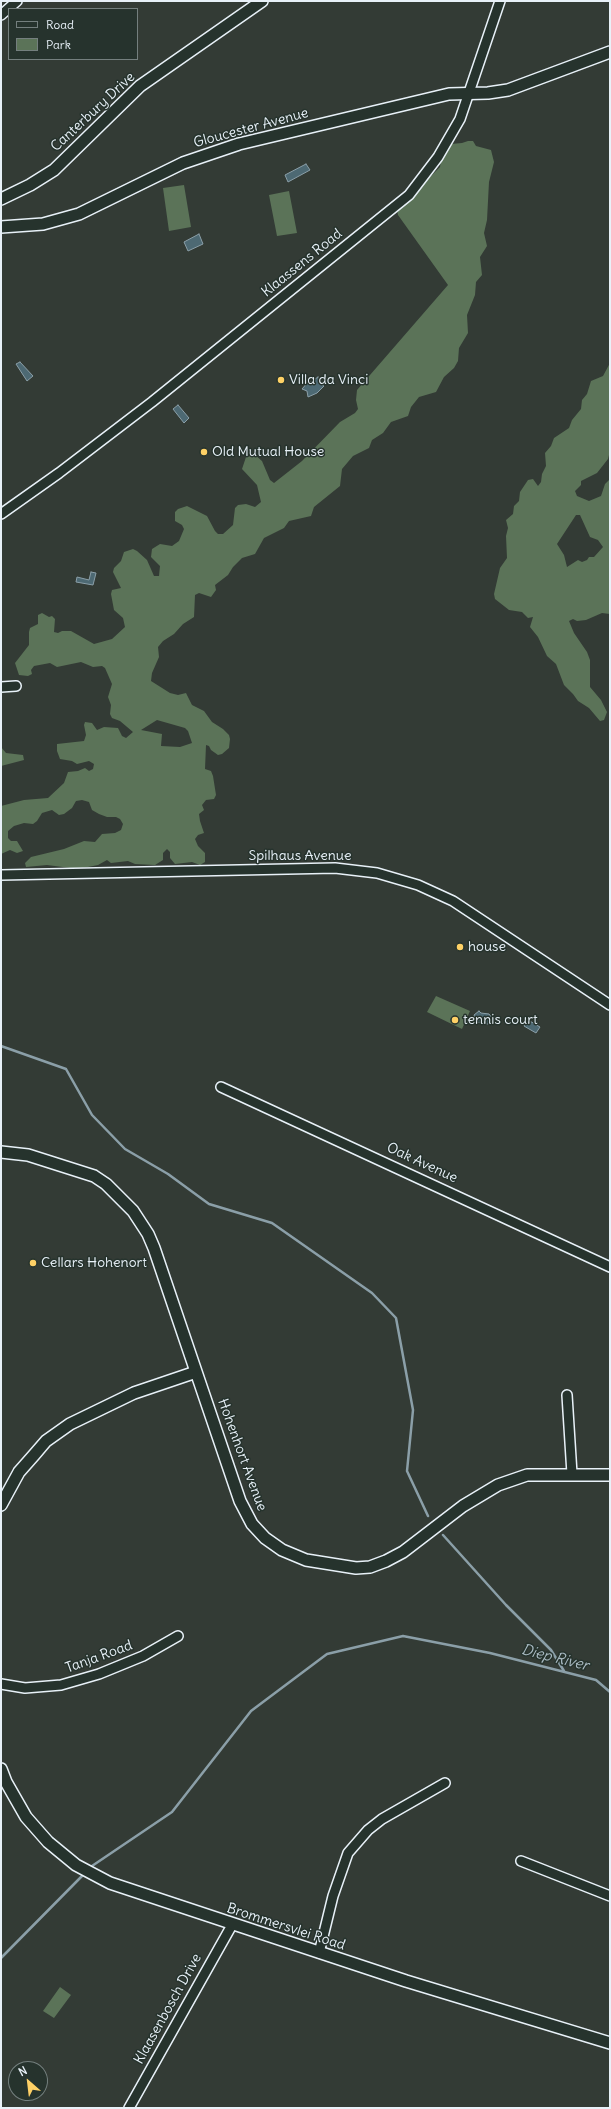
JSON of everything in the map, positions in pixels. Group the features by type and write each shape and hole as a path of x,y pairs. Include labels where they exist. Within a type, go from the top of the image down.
{"street":[{"path":"9,8 17,1"},
{"name":"Canterbury Drive","path":"1,199 30,185 54,170 140,86 262,1"},
{"name":"Klaassens Road","path":"1,514 59,473 152,402 409,195 438,157 452,134 470,94 500,1"},
{"path":"470,94 508,90 610,52"},
{"name":"Gloucester Avenue","path":"1,227 42,224 72,216 183,163 239,144 449,94 470,94"},
{"path":"1,687 16,686"},
{"name":"Spilhaus Avenue","path":"1,875 335,868 377,874 418,885 453,901 610,1005"},
{"name":"Oak Avenue","path":"221,1087 610,1267"},
{"name":"Hohenhort Avenue","path":"1,1152 28,1155 94,1176 106,1184 132,1212 148,1234 240,1501 252,1524 265,1538 282,1550 306,1560 356,1568 370,1567 403,1552 463,1506 498,1486 527,1475 610,1475"},
{"path":"1,1505 7,1491 29,1460 46,1441 70,1424 134,1393 196,1372"},
{"path":"567,1395 572,1474"},
{"name":"Tanja Road","path":"1,1684 26,1688 61,1685 99,1674 143,1656 178,1636"},
{"name":"Brommersvlei Road","path":"1,1769 6,1782 26,1817 48,1842 76,1865 110,1883 232,1925 413,1984 610,2043"},
{"path":"319,1953 333,1896 348,1853 368,1830 382,1819 445,1783"},
{"path":"521,1861 610,1896"},
{"name":"Klaasenbosch Drive","path":"129,2108 232,1925"}],"green space":[{"path":"473,141 476,146 491,150 494,162 489,182 487,220 484,233 487,246 480,257 482,275 476,282 475,295 467,315 468,333 459,348 458,361 454,368 444,377 436,392 419,397 411,407 408,416 391,422 383,433 372,440 369,448 353,456 342,469 340,486 314,507 311,516 289,521 284,528 264,538 255,554 242,558 233,567 228,575 215,585 216,590 211,597 199,593 195,595 194,617 183,624 174,634 163,641 158,647 159,657 152,673 151,681 170,693 178,695 186,693 192,705 204,711 212,722 229,735 230,739 229,748 222,754 218,755 206,745 205,769 211,771 216,795 214,799 206,800 202,805 204,810 199,814 204,833 198,835 195,839 198,846 205,853 205,862 200,865 192,862 175,864 170,858 170,852 167,849 163,853 163,860 155,865 135,864 128,861 111,863 107,860 98,865 78,869 47,865 26,867 25,863 31,857 64,849 84,841 95,842 102,834 115,833 121,830 123,824 120,819 99,814 92,810 89,802 82,800 76,801 72,808 64,814 59,815 52,810 42,813 33,824 24,823 14,826 8,831 8,838 11,841 17,841 23,851 17,853 10,850 1,854 1,806 24,800 48,798 64,783 68,772 78,771 85,768 89,771 93,769 94,764 89,761 77,764 72,761 60,759 57,751 57,744 84,741 86,735 84,725 85,722 92,723 97,730 104,727 118,728 122,736 126,738 133,732 120,721 112,718 110,714 111,705 108,697 112,684 105,668 102,666 93,667 81,662 57,667 50,663 34,666 31,670 32,674 28,676 19,675 15,663 29,645 30,628 38,624 38,615 42,613 49,617 52,616 55,619 54,632 58,633 62,631 71,631 94,644 112,639 125,627 123,618 114,610 111,594 112,590 121,588 113,572 114,568 121,561 124,552 133,549 137,551 147,560 154,576 159,576 160,566 151,557 152,549 160,544 172,546 179,541 184,529 182,525 175,521 175,512 178,509 187,506 207,516 215,531 218,534 223,534 233,525 235,508 238,505 246,504 255,507 261,502 257,485 242,469 246,457 255,455 262,461 270,480 274,483 302,461 340,422 355,413 358,409 356,400 357,390 448,285 398,215 397,210 440,167 441,160 451,144","holes":["157,720 185,728 188,731 192,743 180,747 161,746 162,734 141,730"]},
{"path":"184,185 191,227 169,231 163,188"},
{"path":"289,191 297,233 277,236 269,195"},
{"path":"610,363 610,451 608,459 597,473 581,481 581,485 575,491 577,496 589,501 601,496 605,484 610,479 610,614 602,613 586,620 577,621 573,619 569,621 574,633 587,652 590,660 590,687 601,700 607,712 604,720 600,721 589,708 578,701 564,685 556,664 547,656 538,637 530,627 533,617 528,618 522,612 509,610 495,599 494,594 500,568 507,558 506,536 508,528 506,520 513,514 514,506 519,501 520,492 528,480 533,479 538,486 541,482 542,474 546,466 545,453 551,446 554,438 569,428 572,420 581,409 582,400 587,394 591,381 603,376","holes":["576,515 580,515 590,537 598,540 603,547 594,557 589,557 587,560 582,562 578,560 567,567 564,555 557,544"]},
{"path":"1,747 6,753 23,755 24,760 1,766"},
{"name":"tennis court","path":"436,996 470,1011 462,1029 427,1012"},
{"path":"60,1987 71,1995 54,2018 43,2011"}],"water":[{"path":"306,164 310,170 288,182 285,175"},
{"path":"199,234 203,244 188,251 184,242"},
{"path":"20,362 33,376 27,381 16,364"},
{"path":"318,377 319,383 324,386 317,393 308,397 307,391 302,389 309,381 311,382"},
{"path":"178,405 189,418 184,423 173,409"},
{"path":"91,572 96,573 93,585 76,582 77,577 89,580"},
{"path":"479,1011 481,1013 489,1014 492,1018 491,1022 488,1024 476,1022 474,1015"},
{"path":"528,1020 540,1027 536,1033 524,1026"}],"waterway":[{"path":"1,1046 66,1069 92,1115 125,1149 168,1174 209,1204 272,1223 372,1293 396,1318 413,1410 407,1471 428,1516"},
{"name":"Diep River","path":"443,1535 506,1605 551,1650 564,1671"},
{"name":"Diep River","path":"89,1868 172,1812 251,1711 327,1654 403,1636 490,1653 596,1680 610,1692"},
{"path":"1,1958 83,1875"}],"place":[{"name":"Villa da Vinci","path":"281,380"},
{"name":"Old Mutual House","path":"204,452"},
{"name":"house","path":"460,947"},
{"name":"tennis court","path":"455,1020"},
{"name":"Cellars Hohenort","path":"33,1263"}]}
